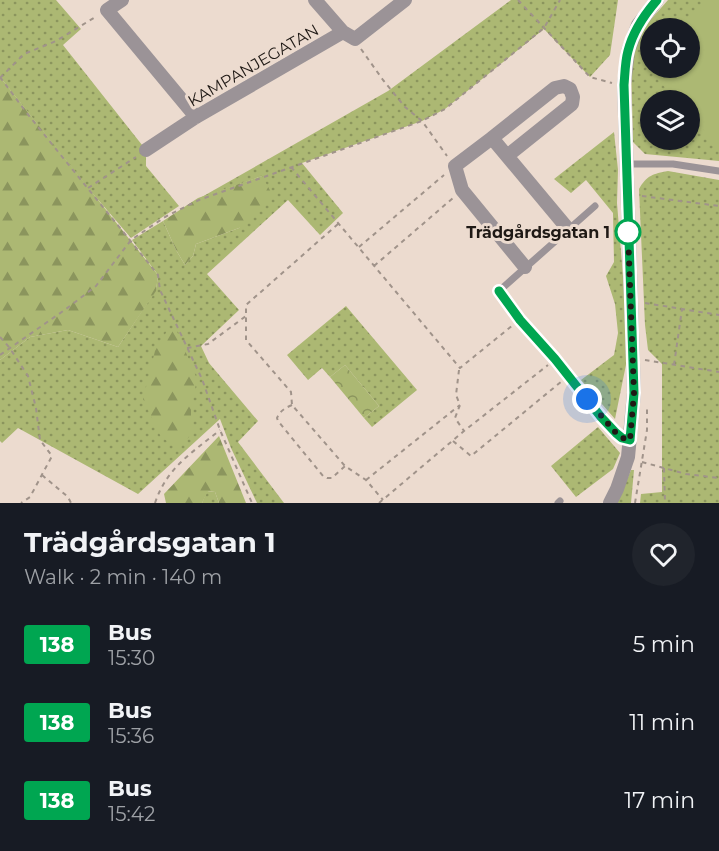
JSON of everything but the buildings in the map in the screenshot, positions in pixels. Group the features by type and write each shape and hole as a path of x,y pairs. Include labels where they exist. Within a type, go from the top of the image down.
{"street":[{"path":"122,0 107,10 196,117"},
{"path":"315,0 349,35"},
{"name":"KAMPANJEGATAN","path":"146,150 196,117 349,35 405,0"},
{"path":"610,503 628,457 634,393 624,85 628,51 634,34 657,0"},
{"path":"507,156 572,104 573,97 570,88 564,86 555,88 455,166 462,190 525,267"},
{"path":"492,138 568,229"}],"lane":[{"path":"626,164 673,164 719,171"},
{"path":"595,206 499,291 520,320 555,359 601,417 622,438 630,440"}],"path":[{"path":"518,0 590,78 624,85"},
{"path":"0,355 96,286 131,240 190,203 422,121 445,109 544,28 560,0"},
{"path":"107,10 56,41 24,54 0,78 158,275 160,290 202,379 220,430 252,503"},
{"path":"349,35 405,106 422,121 455,166 358,248"},
{"path":"88,188 146,150"},
{"path":"291,167 460,369"},
{"path":"374,266 462,190"},
{"path":"627,195 719,206"},
{"path":"338,224 246,305 246,340 291,392 292,405 345,466 366,480 383,500"},
{"path":"630,301 719,315"},
{"path":"674,364 682,309"},
{"path":"188,348 208,344 246,316"},
{"path":"464,431 455,418 460,405 456,395 460,369 520,320"},
{"path":"0,337 28,376 36,408 40,440 52,456 30,497 21,503"},
{"path":"379,503 464,431 555,359"},
{"path":"646,360 719,372"},
{"path":"453,441 471,456 568,375"},
{"path":"292,405 279,413 278,422 323,476 332,478 345,466"},
{"path":"366,480 460,405"},
{"path":"155,503 159,491 174,468 220,430"},
{"path":"628,457 686,474 719,478"},
{"path":"664,468 665,503"},
{"path":"42,475 68,497 71,503"}],"green space":[{"path":"0,0 56,0 81,29 63,45 146,150 146,166 179,206 131,238 0,77"},
{"path":"511,0 618,0 610,55 590,77 544,29 445,109 422,121 302,163 343,213 320,235 288,200 207,274 239,310 201,346 209,363 258,421 238,442 284,503 257,503 220,419 138,494 18,428 2,443 0,441 0,360 30,337 68,330 118,347 156,290 158,275 132,240 163,221 185,265 193,256 196,244 239,228 262,176 200,198 388,91"},
{"path":"668,0 719,0 719,161 645,154 641,150 700,150 700,90 640,90 640,149 633,142 631,58 640,38 640,78 700,78 700,18 652,18"},
{"path":"707,0 711,0 719,8 719,147 700,126 700,90 668,90 656,78 700,78 700,18 687,18"},
{"path":"0,77 158,275 156,291 118,347 68,330 30,337 0,360"},
{"path":"614,132 618,170 617,203 629,350 615,419 581,380 614,355 618,333 615,304 606,276 614,262 613,213 586,180 571,193 554,179"},
{"path":"668,171 719,180 719,503 640,503 641,494 662,492 662,364 648,350 639,189 651,176"},
{"path":"262,176 272,194 239,228 196,244 193,256 185,265 163,221 198,198"},
{"path":"346,306 417,390 372,427 364,418 379,406 345,365 330,377 322,368 308,380 287,355"},
{"path":"176,329 197,379 191,408 191,435 178,448 161,437 143,399 155,351 167,331"},
{"path":"345,365 379,406 364,418 330,377"},
{"path":"598,427 620,453 613,469 576,497 551,466"},
{"path":"219,436 246,503 219,503 215,492 208,491 202,503 166,503 164,494"},
{"path":"631,470 634,470 631,503 617,503"},
{"path":"207,491 215,492 219,503 202,503"}],"bus line":[{"name":"138","path":"499,291 520,320 555,359 601,417 622,438 630,440 634,393 624,85 628,51 638,25 657,0"}],"place":[{"name":"Trädgårdsgatan 1","path":"628,232"}],"route":[{"path":"587,399 616,433 630,440 634,393 628,232"}]}
